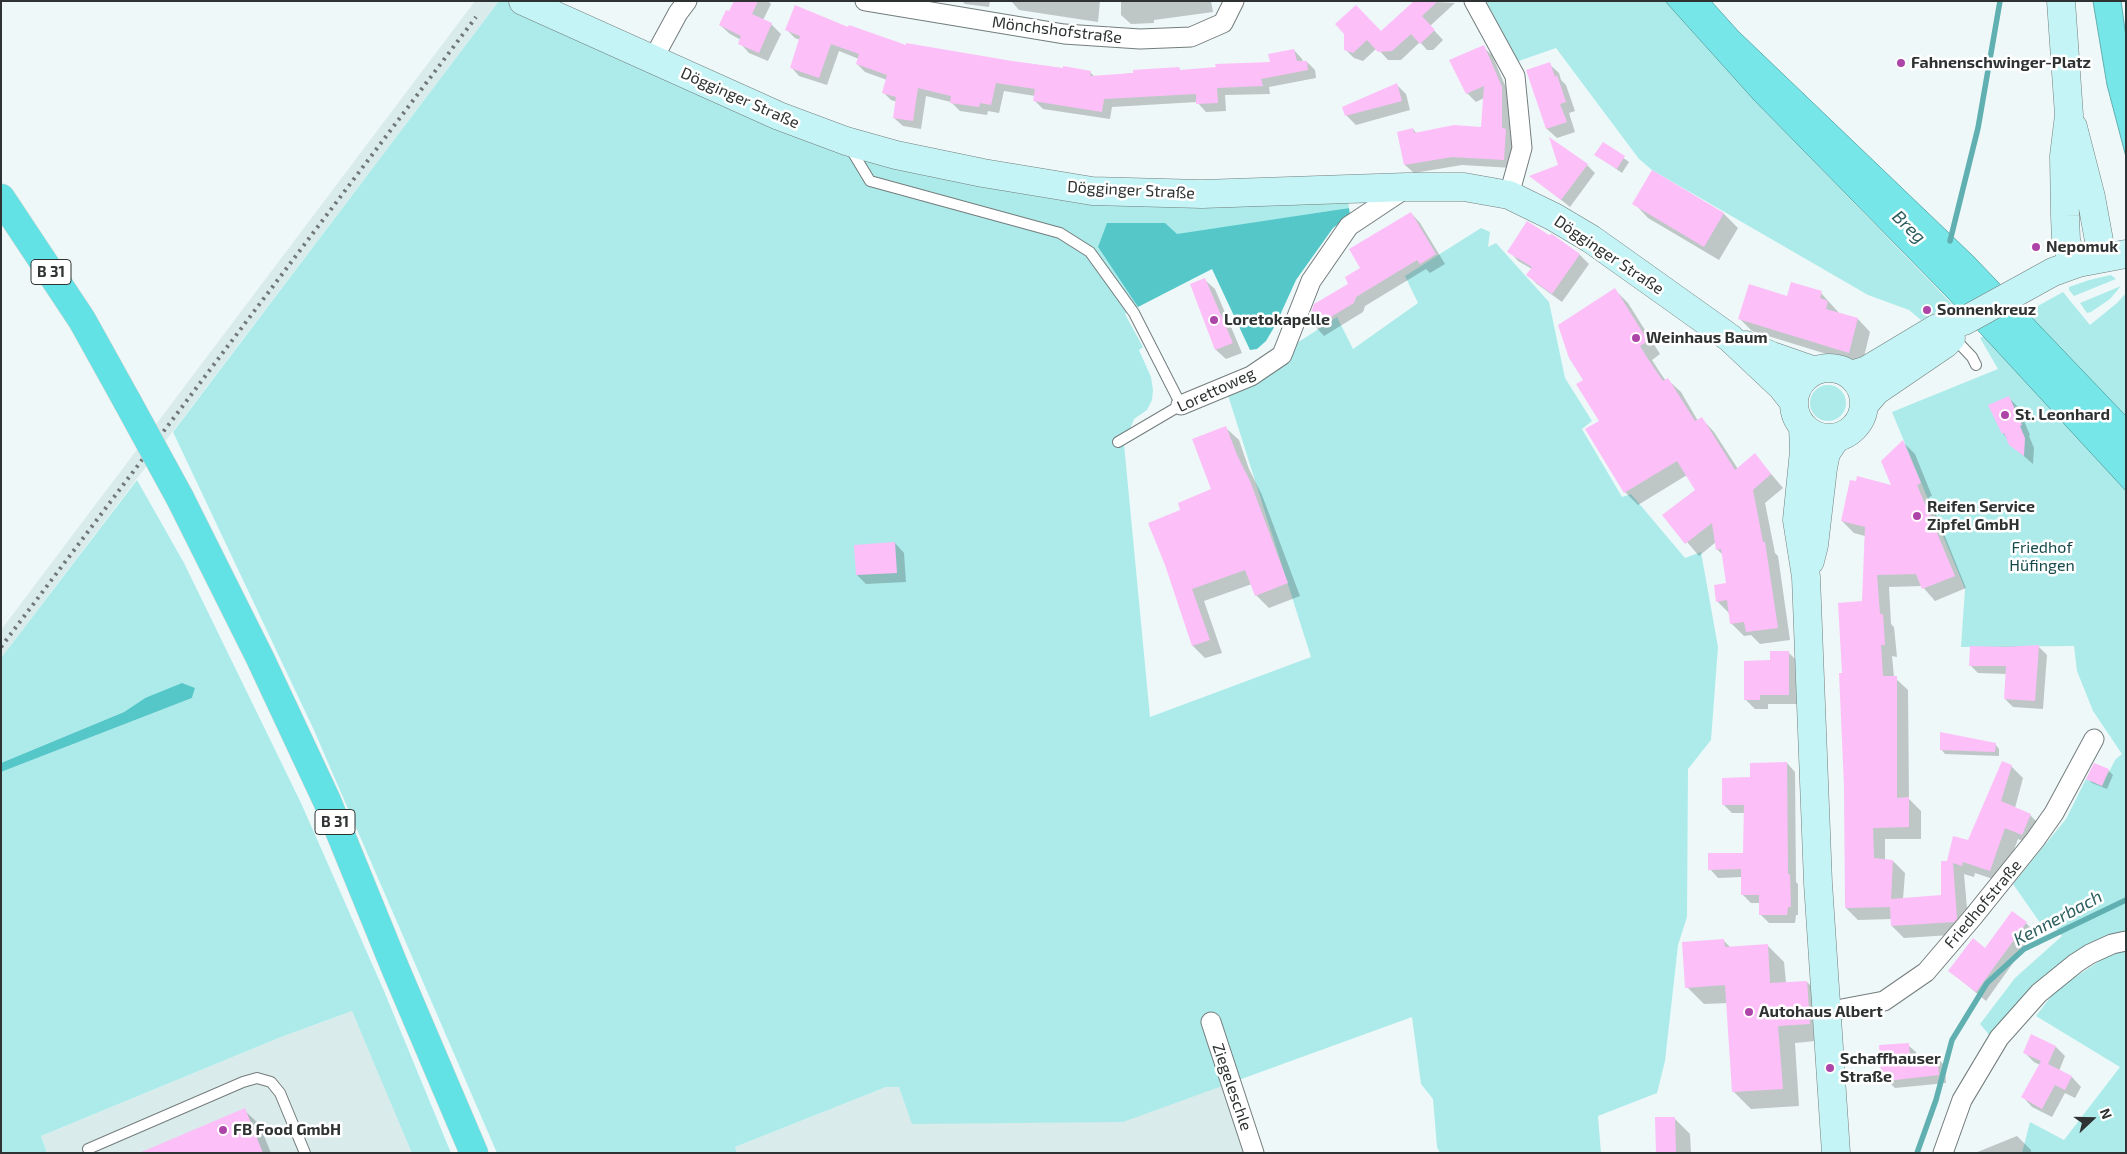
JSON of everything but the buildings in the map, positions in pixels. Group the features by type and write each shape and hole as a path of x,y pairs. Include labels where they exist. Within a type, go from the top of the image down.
{"highway":[{"name":"B 31","path":"1,198 82,320 180,498 260,658 326,801 474,1153"}],"main road":[{"name":"Dögginger Straße","path":"523,1 780,116 846,141 896,155 983,174 1092,190 1202,194 1407,187 1464,187 1509,195 1554,217 1591,239 1730,338 1782,387 1793,401"},
{"path":"1864,406 1860,387 1850,375 1838,369 1829,368 1814,371 1803,379 1797,387 1793,401 1796,415 1803,427 1815,435 1824,438 1836,438 1851,430 1857,423 1864,406 1876,391 1945,344 1958,329 2039,280 2073,265 2114,256 2070,115 2061,1"},
{"path":"2070,115 2064,156 2065,216 2066,240 2073,265"},
{"path":"1850,375 1867,370 1937,328 1958,329"},
{"name":"Dögginger Straße","path":"1730,338 1814,371"},
{"path":"1803,427 1804,451 1797,520 1806,577 1811,727 1826,1012 1836,1153"},
{"path":"1806,577 1814,545 1826,453 1836,438"}],"street":[{"path":"653,59 678,13 687,1"},
{"name":"Mönchshofstraße","path":"864,1 1064,34 1140,39 1191,37 1223,23 1234,1"},
{"path":"1474,1 1515,76 1522,148 1509,195"},
{"name":"Lorettoweg","path":"1181,405 1251,376 1282,355 1311,281 1349,226 1407,187"},
{"name":"Friedhofstraße","path":"1826,1012 1884,1000 1926,972 2035,840 2054,813 2094,739"},
{"path":"1943,1153 1962,1100 1999,1038 2039,993 2076,963 2112,944 2126,941"},
{"name":"Ziegeleschle","path":"1210,1022 1254,1153"}],"lane":[{"path":"846,141 870,181 1060,233 1090,252 1134,313 1181,405"},
{"path":"1958,329 1976,365"},
{"name":"Lorettoweg","path":"1118,442 1181,405"},
{"path":"88,1149 243,1082 258,1078 271,1082 280,1093 305,1153"}],"shaded area":[{"path":"475,1 499,1 1,658 1,630"},
{"path":"1349,208 1350,215 1333,228 1296,280 1276,324 1266,341 1257,349 1250,350 1212,269 1138,307 1098,247 1107,223 1165,223 1177,234"},
{"path":"182,683 195,688 192,698 1,772 1,763 124,712 145,698"},
{"path":"352,1011 415,1153 47,1153 41,1136 281,1037"},
{"path":"1230,1082 1254,1153 737,1153 735,1147 886,1087"}],"green space":[{"path":"499,1 549,1 899,169 1348,200 1349,208 1098,247 1138,307 1125,314 1143,347 1139,350 1151,377 1153,390 1152,400 1147,410 1134,419 1124,444 1150,717 1311,657 1226,389 1337,317 1353,349 1418,303 1405,276 1481,228 1490,232 1488,247 1496,243 1549,302 1565,378 1592,421 1582,429 1622,497 1631,494 1685,558 1701,552 1718,647 1711,740 1688,769 1687,917 1678,945 1665,1061 1657,1093 1598,1116 1601,1153 1440,1153 1437,1147 1433,1099 1421,1084 1412,1017 1123,1122 912,1124 899,1087 886,1087 735,1147 737,1153 497,1153 313,728 173,432"},
{"path":"1486,1 1665,1 1754,100 1952,304 1921,320 1909,310 1868,295 1652,170 1639,159 1556,48 1516,62"},
{"path":"2111,275 2116,279 2074,296 2069,290 2069,287"},
{"path":"2121,286 2110,299 2091,312 2087,313 2080,303"},
{"name":"Friedhof Hüfingen","path":"2063,292 2090,325 2126,293 2126,934 1991,1037 1980,1024 2015,978 2062,936 2052,922 2043,927 2013,884 2066,819 2086,779 2102,786 2115,760 2122,754 2093,711 2077,671 2074,646 1961,647 1965,589 1892,412 1998,369 1980,338"},
{"path":"1828,385 1835,386 1841,390 1845,396 1845,410 1841,416 1835,420 1828,421 1821,420 1815,416 1811,410 1810,403 1811,396 1815,390 1821,386"},
{"path":"137,480 184,563 301,803 384,991 451,1153 412,1153 352,1011 281,1037 41,1136 47,1153 1,1153 1,772 192,698 195,688 145,698 124,712 1,763 1,658"},
{"path":"2126,949 2126,1153 2022,1153 2030,1122 2064,1140 2120,1067 2036,1016 2052,995 2074,978 2104,958"}],"water":[{"name":"Breg","path":"1665,1 1711,1 1738,31 1974,257 2126,416 2126,491 1948,298 1754,100"},
{"path":"2093,1 2121,1 2126,37 2126,157 2107,85"}],"waterway":[{"path":"1950,241 1978,128 2000,1"},
{"name":"Kennerbach","path":"1917,1153 1936,1100 1952,1040 1987,983 2024,949 2126,900"}],"railway":[{"path":"1,647 476,17"}],"place":[{"name":"Fahnenschwinger-Platz","path":"1901,63"},
{"name":"Nepomuk","path":"2036,247"},
{"name":"Sonnenkreuz","path":"1927,310"},
{"name":"Loretokapelle","path":"1214,320"},
{"name":"Weinhaus Baum","path":"1636,338"},
{"name":"St. Leonhard","path":"2005,415"},
{"name":"Reifen Service Zipfel GmbH","path":"1917,516"},
{"name":"Autohaus Albert","path":"1749,1012"},
{"name":"Schaffhauser Straße","path":"1830,1068"},
{"name":"FB Food GmbH","path":"223,1130"}]}
